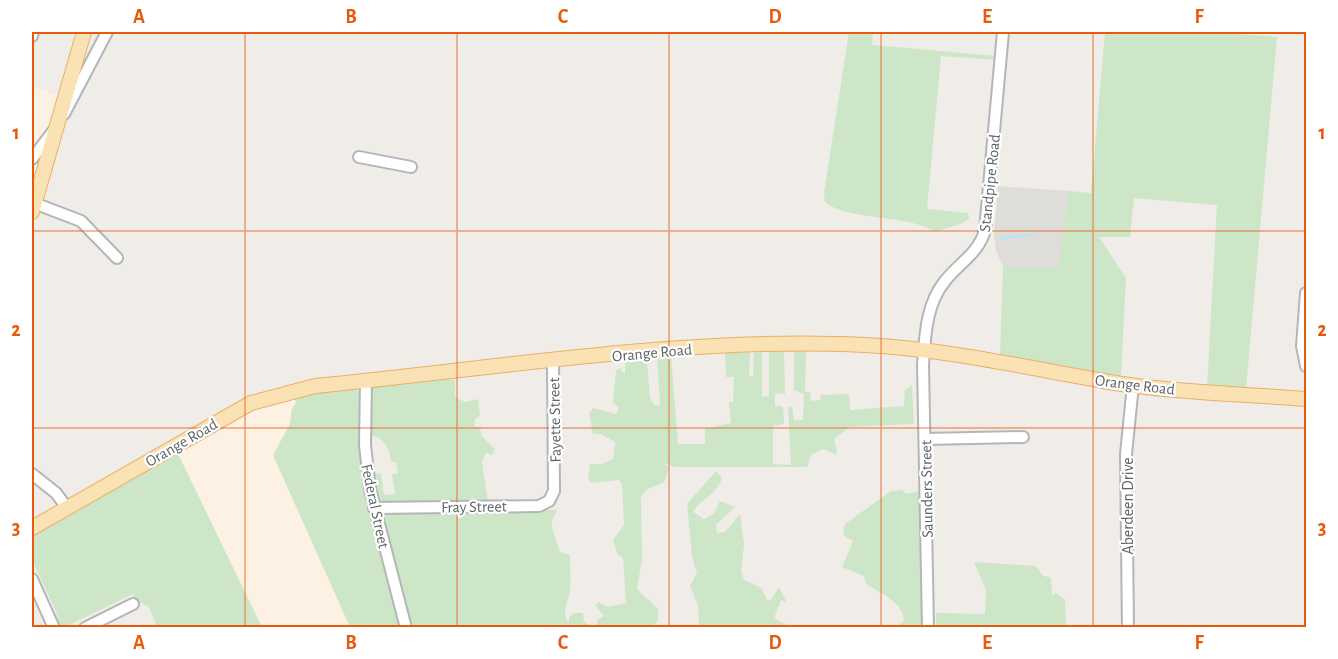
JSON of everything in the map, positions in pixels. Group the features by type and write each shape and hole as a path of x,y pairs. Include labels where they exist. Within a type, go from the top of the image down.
{"main road":[{"path":"32,209 84,32"},
{"name":"Orange Road","path":"32,528 250,403 297,389 552,361 698,348 864,345 991,360 1133,385 1306,399"}],"street":[{"path":"32,36 33,32"},
{"path":"32,159 56,128 82,84 107,32"},
{"name":"Standpipe Road","path":"924,351 928,316 936,295 947,279 978,248 985,230 1004,32"},
{"path":"358,157 411,167"},
{"path":"32,209 81,221 117,258"},
{"path":"1306,293 1302,351 1306,366"},
{"name":"Saunders Street","path":"924,351 928,627"},
{"name":"Fayette Street","path":"552,361 554,478"},
{"name":"Federal Street","path":"366,381 366,465 374,508 406,627"},
{"name":"Aberdeen Drive","path":"1128,627 1126,454 1133,385"},
{"path":"925,439 1023,437"},
{"path":"32,474 53,490 67,508"},
{"name":"Fray Street","path":"374,508 539,506 553,497 554,478"},
{"path":"32,579 54,626"},
{"path":"85,627 133,604"}],"shaded area":[{"path":"32,86 59,96 32,184"},
{"path":"998,186 1069,191 1060,267 1003,267 996,250 994,234"},
{"path":"294,395 302,426 275,459 350,627 249,627 259,623 178,454 264,404"}],"green space":[{"path":"849,32 873,32 872,45 997,56 996,60 941,56 927,209 968,213 969,218 963,223 935,232 910,222 848,212 825,202 824,193"},
{"path":"1105,32 1213,32 1277,37 1246,389 1207,387 1217,205 1134,198 1130,237 1099,237 1126,278 1121,377 1000,355 1003,267 1059,267 1069,191 1091,193"},
{"path":"794,350 806,351 805,392 810,392 811,401 820,400 821,395 849,394 850,410 904,406 905,390 912,385 914,424 849,427 834,439 836,455 823,449 812,454 807,467 674,467 664,463 669,468 664,482 648,489 641,496 642,559 637,589 658,609 658,620 652,627 597,627 597,620 604,616 595,605 599,602 608,607 626,603 623,558 618,555 613,540 624,525 622,484 619,480 591,483 588,478 590,464 602,464 613,459 615,442 601,434 593,434 589,413 593,408 616,414 619,408 613,402 616,371 619,368 625,374 625,362 647,360 650,398 654,405 660,405 657,357 671,356 678,444 705,444 705,429 731,423 729,402 733,402 734,377 726,377 725,353 750,353 749,376 753,377 754,353 762,352 762,397 769,396 769,352 784,352 785,394 775,393 775,406 783,406 784,424 773,426 773,464 791,465 788,407 792,406 794,420 803,420 804,394 794,390"},
{"path":"436,379 455,380 455,397 465,402 478,399 480,416 475,419 474,426 483,428 480,429 481,435 495,449 492,455 486,453 482,461 489,510 558,510 552,521 553,531 560,552 570,555 570,586 565,611 566,619 569,623 569,617 574,613 583,613 584,622 593,627 408,627 370,475 381,473 384,495 395,494 392,474 398,473 396,462 391,462 386,444 379,438 371,436 369,386"},
{"path":"353,388 360,392 362,401 364,486 403,627 350,627 273,455 290,424 292,408 296,403 294,395"},
{"path":"178,454 262,627 157,627 149,607 132,598 135,593 65,627 59,627 56,611 32,560 32,536 134,475 152,469"},
{"path":"716,471 722,478 720,484 693,512 704,519 714,513 720,501 735,507 716,525 717,533 725,532 740,514 744,545 741,571 744,580 761,588 768,601 779,587 787,603 781,600 774,618 790,627 702,628 699,624 698,605 690,586 697,573 692,557 687,504"},
{"path":"901,490 907,494 920,491 924,627 897,627 904,621 900,608 866,584 864,576 842,567 853,541 843,535 845,524 891,491"},
{"path":"974,562 1036,566 1042,575 1051,578 1052,595 1056,593 1065,600 1066,627 936,627 936,613 985,614 986,590"}],"waterway":[{"path":"1000,239 1034,234"}]}
